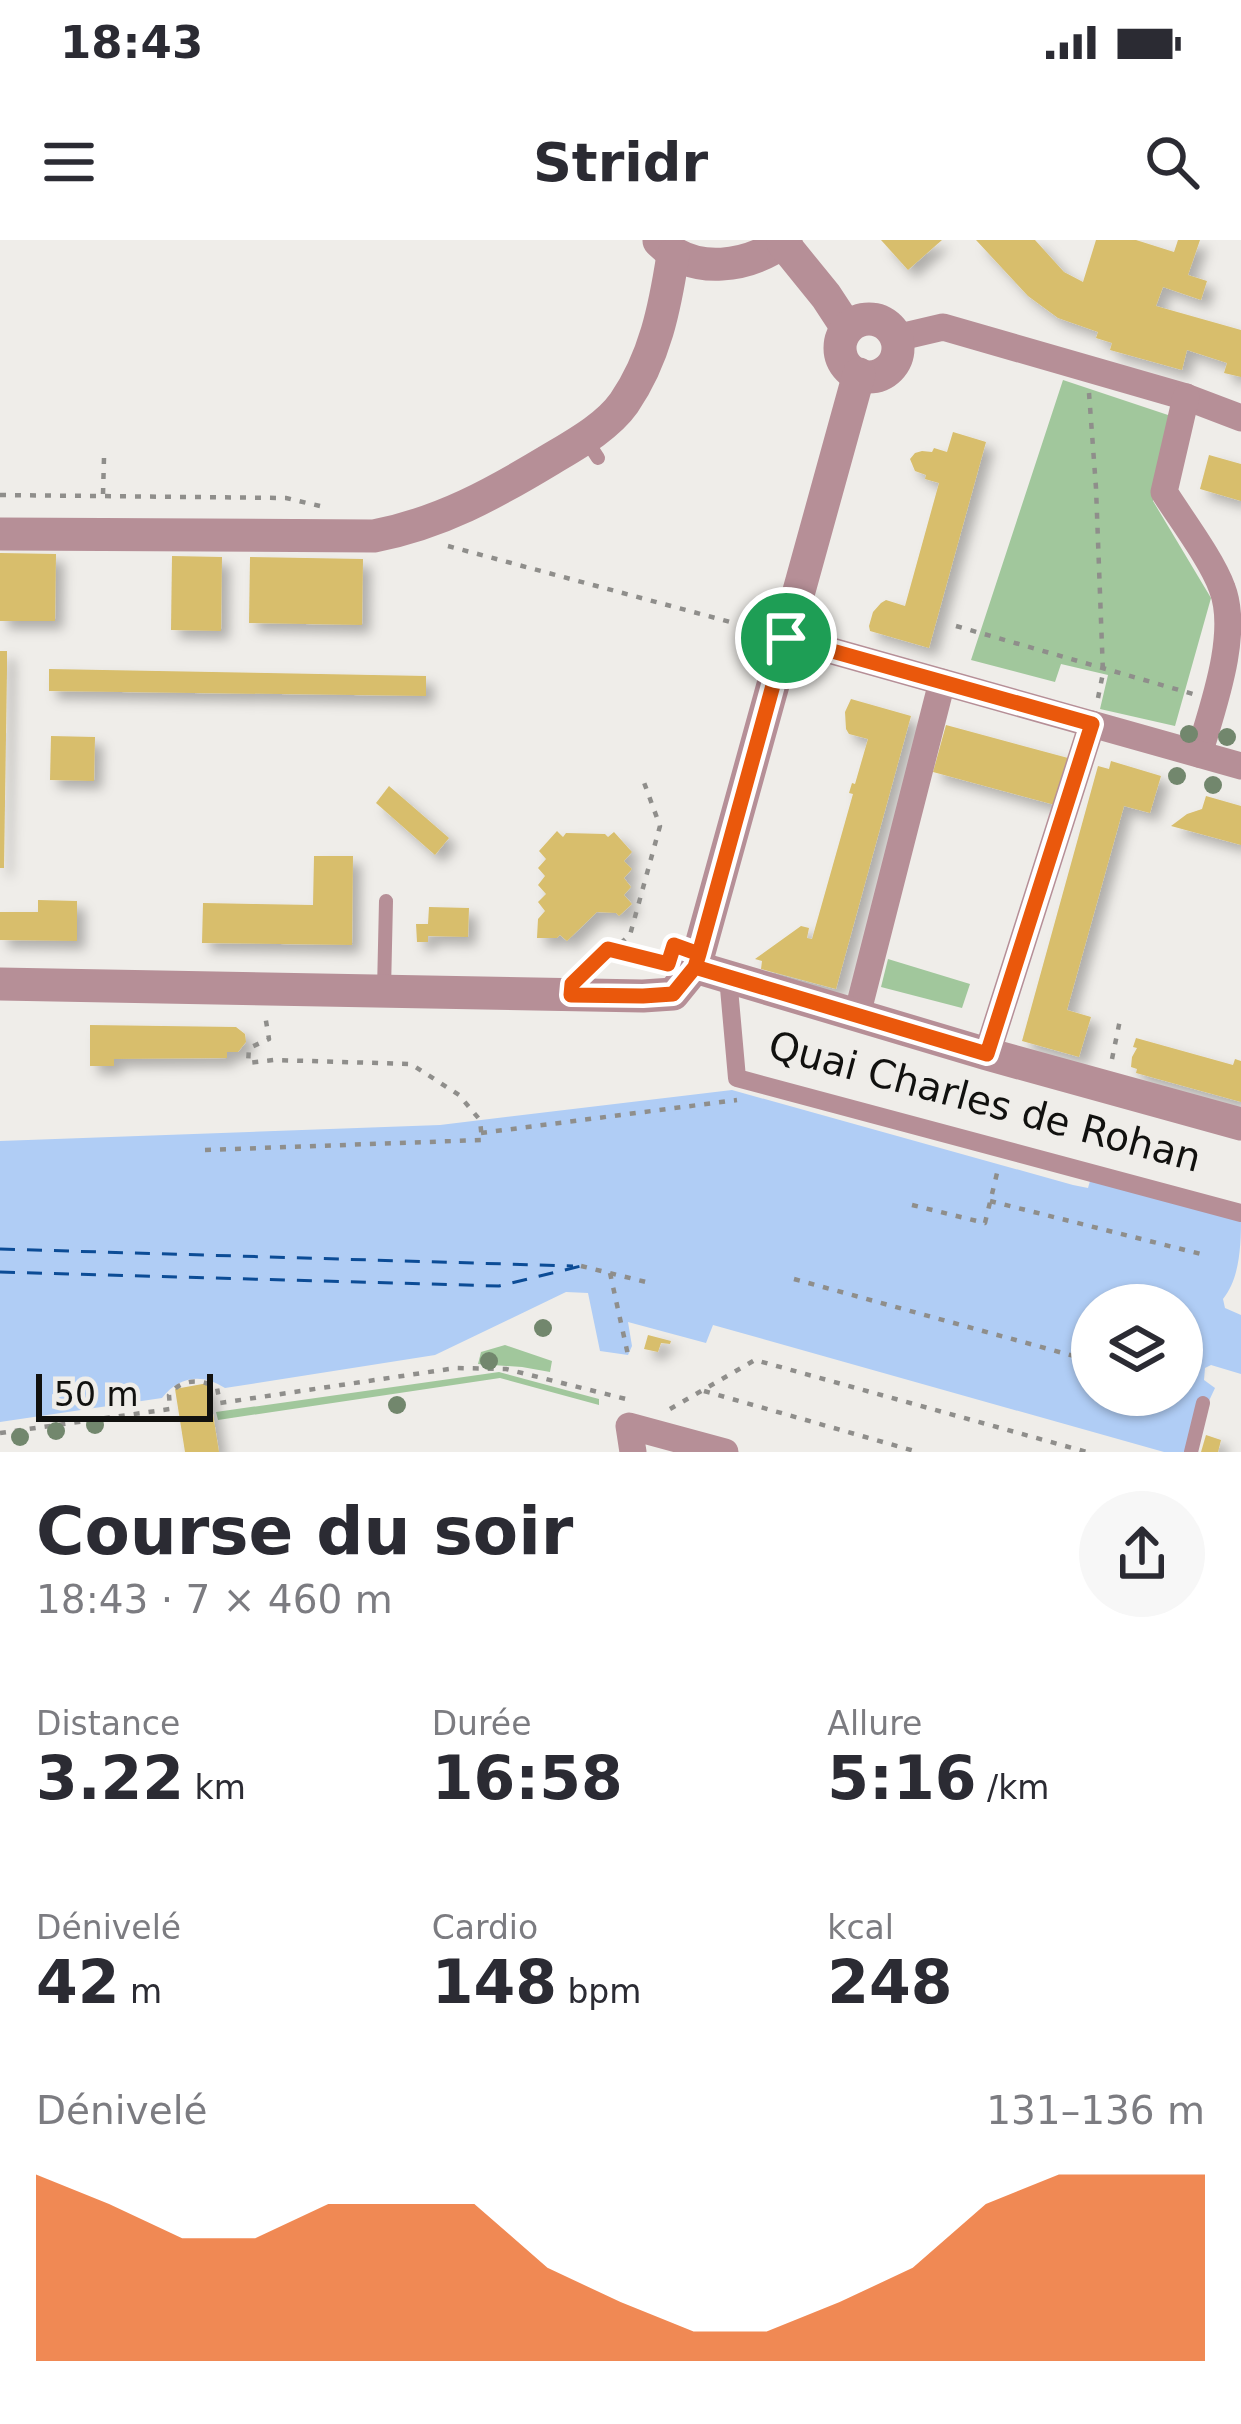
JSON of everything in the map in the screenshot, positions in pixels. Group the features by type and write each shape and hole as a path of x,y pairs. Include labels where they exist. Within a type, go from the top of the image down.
{"street":[{"path":"0,535 374,536 442,517 592,448 621,408 654,345 665,306 665,247 724,265 757,259 785,242 847,328"},
{"path":"860,320 888,326 896,338 897,354 889,368 874,376 859,374 846,365 840,351 847,328 860,320"},
{"path":"896,338 943,328 1186,397 1241,418"},
{"path":"0,984 673,994 788,631 859,374"},
{"path":"1186,397 1164,492 1222,586 1227,606 1225,660 1199,754"},
{"path":"788,631 942,682 1241,766"},
{"path":"856,1016 942,682"},
{"path":"987,1054 1092,724"},
{"name":"Quai Charles de Rohan","path":"682,965 1241,1124"},
{"name":"Quai Charles de Rohan","path":"728,977 737,1078 1241,1213"},
{"path":"630,1423 725,1452"}],"lane":[{"path":"384,990 386,901"},
{"path":"1191,1452 1200,1416"}],"path":[{"path":"1089,369 1103,668 1092,724"},
{"path":"103,496 104,458"},
{"path":"0,495 286,498 329,508"},
{"path":"442,517 448,545 748,627 753,614 788,631"},
{"path":"956,626 1214,700"},
{"path":"611,952 630,935 660,826 642,777"},
{"path":"571,995 572,984 608,949 682,965"},
{"path":"261,988 269,1040 248,1048 248,1063 411,1064 459,1095 480,1120 481,1136"},
{"path":"1107,1088 1120,1015"},
{"path":"205,1150 481,1136 721,1099 720,1090"},
{"path":"650,1111 748,1099"},
{"path":"912,1205 985,1222 998,1169"},
{"path":"990,1201 1201,1254"},
{"path":"581,1267 646,1282"},
{"path":"610,1273 628,1355"},
{"path":"794,1279 1071,1355"},
{"path":"671,1409 755,1360 1087,1452"},
{"path":"0,1433 170,1409 169,1395 175,1387 192,1381 217,1388 220,1403 455,1368 506,1369 610,1395 630,1423"},
{"path":"703,1391 918,1452"}],"green space":[{"path":"1063,380 1171,416 1153,501 1211,598 1175,726 1100,709 1108,675 1061,664 1055,682 971,660"},
{"path":"888,959 970,984 962,1008 881,987"},
{"path":"505,1345 552,1361 550,1372 478,1364 481,1352"},
{"path":"499,1372 599,1399 599,1405 500,1378 218,1420 216,1412"}],"water":[{"path":"732,1090 1073,1185 1088,1188 1090,1181 1241,1218 1236,1271 1223,1299 1225,1308 1241,1315 1241,1374 1211,1365 1205,1368 1204,1380 1215,1388 1203,1414 1203,1284 1071,1284 1071,1416 1202,1416 1185,1452 1164,1452 713,1325 706,1343 628,1322 632,1346 628,1355 600,1351 588,1293 566,1292 435,1355 225,1388 191,1379 162,1398 0,1422 0,1141 440,1125"}],"building":[{"path":"881,240 942,240 908,270"},
{"path":"976,240 1035,240 1064,272 1083,282 1096,240 1136,240 1174,252 1178,240 1200,240 1188,275 1207,281 1201,300 1163,287 1156,306 1241,330 1241,377 1224,373 1227,363 1187,350 1182,370 1110,350 1112,343 1096,338 1098,332 1058,318 1028,296"},
{"path":"953,432 986,442 929,648 870,631 869,626 873,612 886,600 905,606 939,483 915,471 910,459 934,448 947,452"},
{"path":"1209,455 1241,464 1241,501 1200,489"},
{"path":"0,553 56,554 55,621 0,621"},
{"path":"172,556 222,557 221,631 171,630"},
{"path":"250,557 363,559 362,625 249,623"},
{"path":"0,651 7,651 4,868 0,868"},
{"path":"49,669 426,676 426,696 49,691"},
{"path":"851,699 911,716 836,989 761,969 762,961 755,959 801,926 809,928 807,938 812,939 853,794 849,793 868,739 846,729 845,712"},
{"path":"946,725 1068,758 1055,805 933,772"},
{"path":"51,736 95,737 94,781 50,780"},
{"path":"1111,761 1161,776 1150,813 1124,806 1067,1010 1091,1017 1079,1057 1022,1041 1098,766 1109,769"},
{"path":"389,786 449,838 435,855 376,803"},
{"path":"1206,796 1241,806 1241,845 1171,826 1202,809"},
{"path":"557,831 563,837 566,833 608,837 614,832 632,852 624,861 632,869 624,878 631,887 624,895 632,904 619,916 597,912 567,941 560,935 537,938 538,919 545,911 538,902 546,894 538,885 545,876 538,868 546,859 539,851"},
{"path":"314,856 353,856 352,945 202,943 203,903 313,905"},
{"path":"38,900 77,901 77,941 0,940 0,912 38,912"},
{"path":"429,907 469,908 468,937 428,936 428,942 417,942 416,924 428,924"},
{"path":"90,1025 236,1027 245,1034 246,1042 238,1052 227,1052 227,1058 114,1059 114,1066 90,1066"},
{"path":"1136,1038 1233,1065 1235,1059 1241,1061 1241,1102 1136,1073 1131,1067"},
{"path":"648,1335 670,1344 661,1343 658,1352 644,1349"},
{"path":"208,1383 219,1452 185,1452 175,1389"},
{"path":"1206,1435 1221,1440 1218,1452 1201,1452"}],"ferry route":[{"path":"0,1249 573,1266"},
{"path":"0,1272 499,1286 581,1266"}],"route":[{"path":"786,638 699,954 695,967 673,994 571,995 572,984 608,949 668,964 674,945 699,954 695,967 987,1054 1092,724 786,638"}]}
